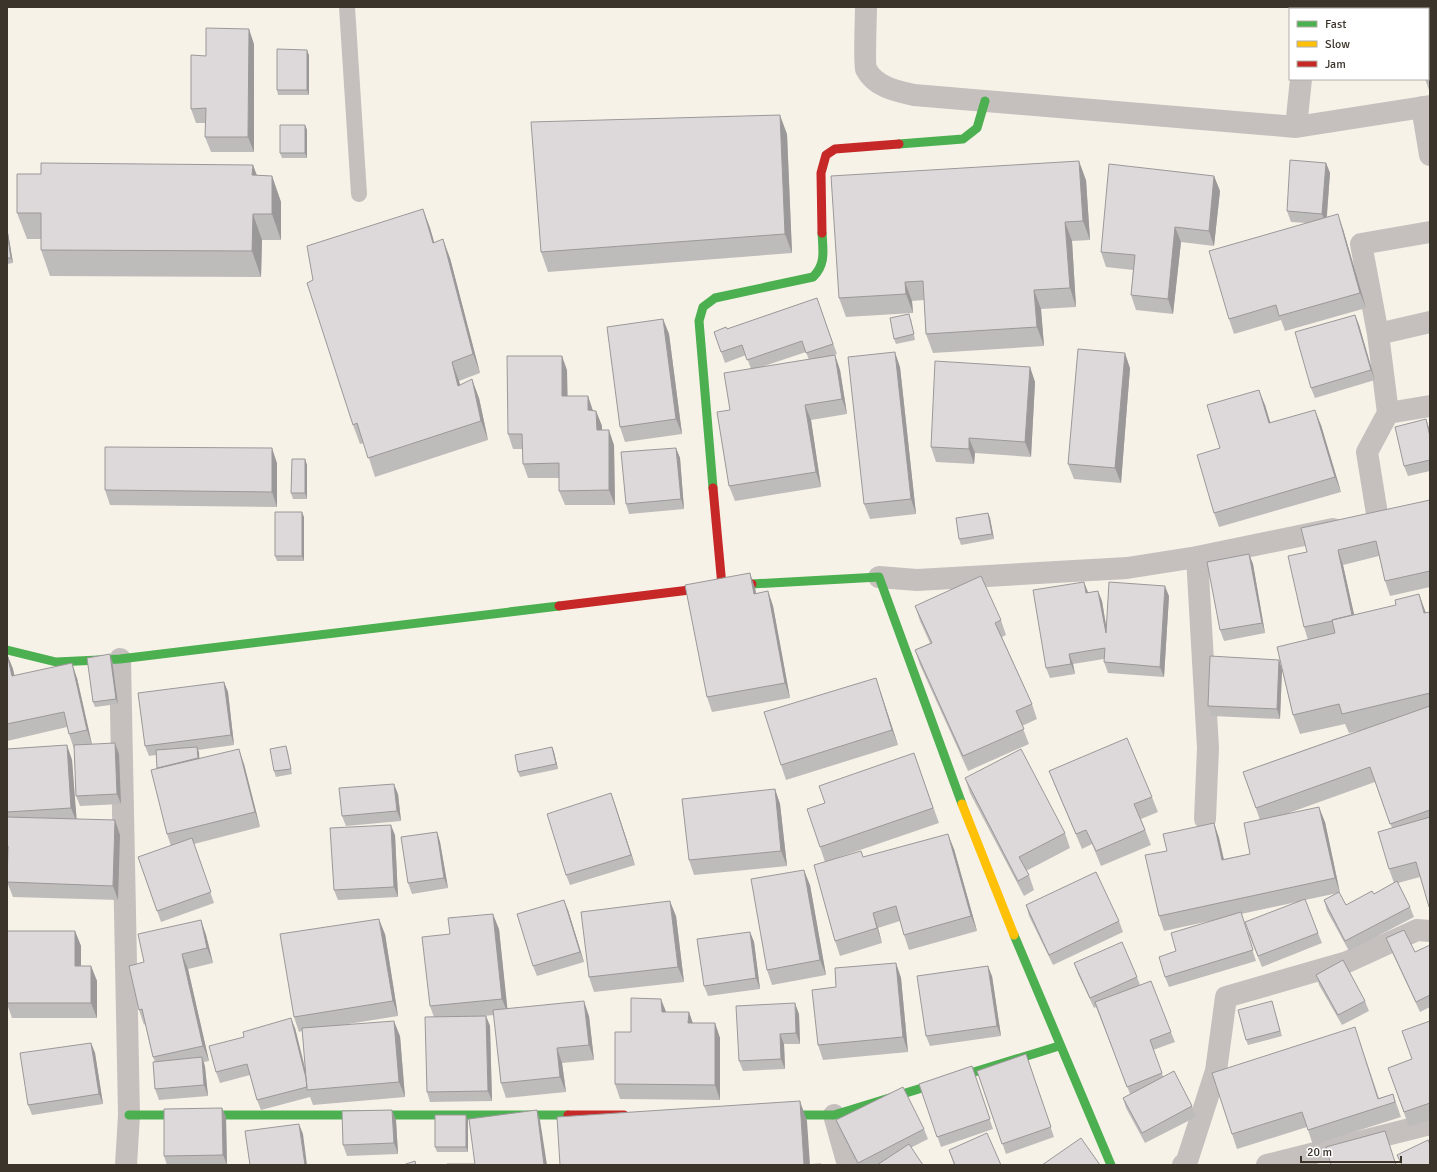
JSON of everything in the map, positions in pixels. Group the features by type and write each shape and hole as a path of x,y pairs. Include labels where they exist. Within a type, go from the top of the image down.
{"street":[{"path":"866,7 866,68 875,80 896,91 914,95 1296,127 1426,106 1430,155"},
{"path":"1296,127 1301,80"},
{"path":"722,586 699,321 703,307 715,298 812,277 820,270 823,261 821,173 822,159 827,152 835,149 963,139 974,134 980,126 985,101"},
{"path":"1378,520 1367,452 1388,413 1378,334 1361,244 1430,232"},
{"path":"1378,334 1430,322"},
{"path":"1388,413 1430,406"},
{"path":"7,650 56,662 120,659 722,586 879,577 917,580 1127,568 1197,557 1400,515"},
{"path":"1197,557 1208,748 1205,819"},
{"path":"879,577 915,681 1059,1046 1111,1165"},
{"path":"120,659 129,1115 126,1165"},
{"path":"1183,1165 1186,1164 1216,1071 1226,997 1347,962 1417,930 1430,931"},
{"path":"763,1115 834,1115 1059,1046"},
{"path":"129,1115 636,1115"},
{"path":"834,1115 848,1165"},
{"path":"1266,1165 1430,1124"}],"lane":[{"path":"347,7 359,194"}],"building":[{"path":"1430,7 1430,78 1429,8 1415,8"},
{"path":"206,28 249,29 248,137 205,137 206,108 191,109 191,55 206,56"},
{"path":"277,49 307,50 307,90 277,90"},
{"path":"780,115 785,234 541,252 531,122"},
{"path":"280,125 305,125 305,153 280,153"},
{"path":"1290,160 1326,163 1322,214 1287,211"},
{"path":"1079,161 1083,221 1065,222 1070,288 1034,290 1037,327 926,334 923,281 905,282 906,294 839,298 831,176"},
{"path":"41,163 253,165 252,175 272,176 272,214 253,214 252,251 41,250 41,213 17,213 17,174 41,174"},
{"path":"1109,164 1214,176 1209,231 1175,227 1168,299 1131,295 1135,255 1101,252"},
{"path":"423,209 433,243 443,239 473,354 452,362 458,386 472,379 481,421 368,458 357,423 353,425 307,283 313,280 307,246"},
{"path":"1338,214 1360,293 1279,316 1276,305 1229,319 1209,251"},
{"path":"7,232 11,258 7,258"},
{"path":"817,298 833,344 806,353 802,341 747,360 742,345 721,352 714,332 726,327 727,329"},
{"path":"909,314 914,334 894,339 890,318"},
{"path":"1355,315 1371,370 1311,388 1295,332"},
{"path":"663,319 676,419 620,427 607,327"},
{"path":"1078,349 1125,353 1115,468 1068,464"},
{"path":"895,352 911,499 864,504 848,357"},
{"path":"835,355 842,399 805,405 816,472 729,486 717,412 730,410 724,373"},
{"path":"507,356 562,356 562,396 588,396 588,410 596,411 597,430 609,430 609,490 559,491 559,463 523,464 522,434 508,434"},
{"path":"935,361 1030,367 1025,442 969,438 969,449 931,447"},
{"path":"1259,390 1269,423 1315,410 1335,477 1214,513 1197,455 1220,448 1207,405"},
{"path":"1426,419 1430,437 1430,460 1404,466 1395,427"},
{"path":"105,447 272,448 272,492 105,490"},
{"path":"676,448 681,499 626,504 621,452"},
{"path":"292,459 305,459 305,493 291,493"},
{"path":"1430,500 1430,571 1385,581 1376,541 1338,550 1352,615 1304,627 1288,556 1307,552 1301,528"},
{"path":"275,512 302,512 302,556 275,556"},
{"path":"988,513 992,534 959,539 956,518"},
{"path":"1249,554 1262,623 1220,630 1207,562"},
{"path":"750,573 754,594 768,591 785,683 707,697 685,585"},
{"path":"981,576 1001,620 995,623 1032,704 1016,711 1024,729 963,756 915,650 932,643 915,606"},
{"path":"1084,582 1086,593 1098,591 1106,633 1109,582 1165,586 1160,667 1104,662 1105,648 1069,654 1071,664 1046,668 1033,590"},
{"path":"1419,594 1424,613 1430,612 1430,693 1342,714 1339,704 1293,715 1277,647 1335,633 1332,620 1396,605 1395,600"},
{"path":"7,654 12,676 72,663 87,730 69,734 64,712 7,724"},
{"path":"110,654 116,699 93,702 87,658"},
{"path":"1210,656 1279,660 1277,709 1208,706"},
{"path":"876,678 892,730 781,765 764,712"},
{"path":"224,682 231,735 145,746 138,693"},
{"path":"1430,706 1430,810 1390,824 1370,767 1256,808 1243,772"},
{"path":"1127,738 1152,797 1134,804 1145,830 1096,851 1086,830 1076,834 1049,771"},
{"path":"115,743 117,794 76,796 74,745"},
{"path":"67,745 71,808 7,812 7,749"},
{"path":"286,746 291,769 274,771 270,749"},
{"path":"197,747 198,758 157,768 156,750"},
{"path":"552,747 556,764 518,772 515,755"},
{"path":"239,749 255,812 167,834 151,770"},
{"path":"1021,749 1065,833 1019,857 1029,875 1018,881 965,778"},
{"path":"914,753 933,808 820,847 807,809 825,803 819,786"},
{"path":"394,784 397,811 342,816 339,788"},
{"path":"775,789 781,851 689,860 682,799"},
{"path":"611,793 631,855 566,875 547,814"},
{"path":"1319,807 1335,878 1159,916 1145,855 1167,851 1163,834 1214,823 1222,860 1250,854 1244,823"},
{"path":"7,817 115,820 113,886 7,882"},
{"path":"1430,817 1429,907 1416,862 1389,869 1378,832"},
{"path":"391,825 394,887 334,890 330,828"},
{"path":"437,832 444,878 408,883 401,837"},
{"path":"948,834 971,916 904,935 896,906 873,913 877,928 835,941 814,865 861,851 863,857"},
{"path":"192,838 211,892 157,911 138,857"},
{"path":"804,870 820,960 767,970 751,879"},
{"path":"1096,872 1119,921 1049,955 1026,905"},
{"path":"1397,881 1410,907 1345,941 1324,900 1339,892 1346,905 1372,891 1374,894"},
{"path":"1305,899 1318,933 1258,956 1245,922"},
{"path":"564,900 580,952 533,966 517,914"},
{"path":"670,901 678,967 589,977 581,912"},
{"path":"1241,912 1253,950 1165,977 1159,957 1176,951 1171,933"},
{"path":"493,914 502,999 430,1006 422,937 450,934 448,918"},
{"path":"379,919 393,1001 294,1017 280,934"},
{"path":"201,920 207,948 182,954 203,1046 153,1057 142,1009 139,1010 129,966 144,962 138,934"},
{"path":"1404,930 1415,952 1430,945 1430,995 1416,1002 1386,938"},
{"path":"7,931 75,931 75,966 91,966 91,1003 7,1003"},
{"path":"750,932 756,978 704,986 697,939"},
{"path":"1122,942 1137,977 1090,998 1074,963"},
{"path":"1343,960 1365,1001 1338,1015 1316,975"},
{"path":"896,963 903,1037 818,1045 812,990 836,987 835,968"},
{"path":"988,966 997,1026 926,1036 917,976"},
{"path":"1151,981 1171,1032 1150,1040 1162,1073 1127,1087 1095,1002"},
{"path":"631,998 661,999 662,1012 689,1012 688,1023 715,1023 715,1085 615,1084 615,1032 631,1032"},
{"path":"584,1001 589,1045 557,1048 560,1077 501,1083 493,1010"},
{"path":"1272,1001 1280,1031 1246,1040 1238,1010"},
{"path":"795,1003 796,1033 780,1034 781,1059 739,1061 736,1006"},
{"path":"486,1016 488,1091 427,1092 425,1017"},
{"path":"291,1018 307,1087 257,1100 247,1064 216,1072 209,1046 244,1037 243,1032"},
{"path":"394,1021 399,1082 307,1090 302,1028"},
{"path":"1430,1021 1430,1103 1404,1112 1388,1068 1412,1059 1402,1031"},
{"path":"1355,1027 1378,1099 1393,1094 1395,1102 1308,1130 1302,1112 1232,1134 1212,1073"},
{"path":"91,1043 99,1094 28,1105 20,1053"},
{"path":"1026,1054 1051,1127 1002,1144 977,1071"},
{"path":"202,1057 204,1085 155,1089 153,1062"},
{"path":"972,1066 990,1119 937,1137 919,1084"},
{"path":"1174,1071 1192,1106 1142,1133 1123,1098"},
{"path":"903,1087 924,1129 858,1163 836,1120"},
{"path":"800,1101 804,1165 560,1165 557,1117"},
{"path":"222,1108 223,1155 164,1156 164,1109"},
{"path":"392,1110 394,1143 343,1145 342,1111"},
{"path":"537,1110 544,1165 475,1165 469,1119"},
{"path":"435,1115 466,1115 466,1147 435,1147"},
{"path":"299,1124 305,1165 250,1165 245,1131"},
{"path":"1385,1131 1396,1165 1331,1165 1326,1147"},
{"path":"987,1133 1001,1165 955,1165 949,1150"},
{"path":"1081,1138 1100,1165 1042,1165"},
{"path":"1428,1140 1430,1144 1430,1165 1402,1165 1397,1155"},
{"path":"909,1144 923,1165 877,1165"},
{"path":"415,1161 416,1165 403,1165"},
{"path":"474,1164 474,1165 447,1165"}],"traffic: fast":[{"path":"899,144 963,139 977,128 985,101"},
{"path":"713,488 699,321 703,307 715,298 813,277 822,262 822,233"},
{"path":"752,584 879,577 962,804"},
{"path":"7,650 56,662 120,659 559,606"},
{"path":"1014,935 1111,1165"},
{"path":"774,1115 834,1115 1059,1046"},
{"path":"129,1115 568,1115"}],"traffic: slow":[{"path":"962,804 1014,935"}],"traffic: jam":[{"path":"822,233 821,173 826,155 835,149 899,144"},
{"path":"713,488 722,586"},
{"path":"559,606 722,586 752,584"},
{"path":"568,1115 624,1115"}]}
